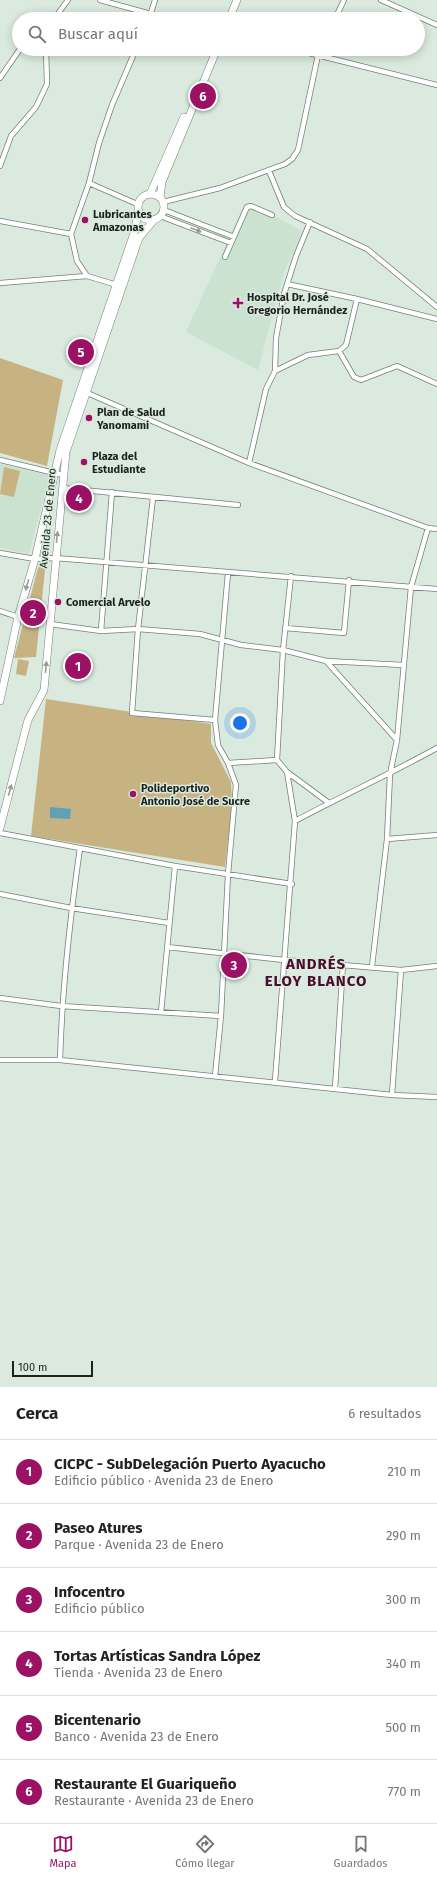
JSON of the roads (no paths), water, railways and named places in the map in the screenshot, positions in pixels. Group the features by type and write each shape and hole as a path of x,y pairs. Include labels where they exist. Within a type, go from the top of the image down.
{"main road":[{"path":"228,12 232,0"},
{"path":"232,12 237,0"},
{"path":"150,194 210,56"},
{"path":"138,213 147,220 159,216 161,199 159,192 162,182 214,56"},
{"path":"137,204 142,197 150,194 161,199"},
{"name":"Avenida 23 de Enero","path":"0,828 28,720 44,690 66,452 82,391 134,233 138,213 137,204"},
{"name":"Avenida 23 de Enero","path":"0,701 18,617 35,559 60,450 139,238 159,216"}],"street":[{"path":"59,12 68,0"},
{"path":"100,0 135,12"},
{"path":"151,12 155,0"},
{"path":"338,12 344,0"},
{"path":"381,0 408,12"},
{"path":"425,20 437,25"},
{"path":"0,78 15,56"},
{"path":"0,166 11,136 36,107 47,84 46,56"},
{"path":"87,276 77,261 71,234 89,184 99,143 112,105 133,56"},
{"path":"161,199 218,188 269,171 292,159 298,150 318,56"},
{"path":"322,56 437,85"},
{"path":"269,171 284,207 295,216 367,249 437,307"},
{"path":"89,184 137,204"},
{"path":"225,257 247,207 251,206 272,215"},
{"path":"159,216 234,237"},
{"path":"159,216 231,243"},
{"path":"0,221 71,234"},
{"path":"249,462 266,389 275,371 276,338 287,284 310,222"},
{"path":"0,283 87,276 117,285"},
{"path":"287,284 357,298 437,319"},
{"path":"275,371 308,355 339,351 346,345 357,298"},
{"path":"339,351 354,377 361,380 373,377 397,366 437,384"},
{"path":"82,391 249,462 428,528 437,529"},
{"path":"0,460 63,475"},
{"path":"62,488 238,506"},
{"path":"101,631 105,564 112,492"},
{"path":"153,498 138,629 132,713 215,720"},
{"path":"372,966 387,839 390,774 397,740 412,587 428,528"},
{"path":"0,553 35,559 55,558 105,564 349,580 437,589"},
{"path":"215,1076 221,1016 228,874 236,786 228,763 218,745 215,720 228,573"},
{"path":"291,576 283,650 277,760 287,772 328,803"},
{"path":"286,628 344,634 349,580"},
{"path":"0,611 18,617"},
{"path":"50,624 101,631 138,629 200,634 221,640 283,650 326,661 404,666"},
{"path":"326,661 397,740"},
{"path":"295,821 328,803 390,774 437,748"},
{"path":"228,763 277,760"},
{"path":"275,1082 284,960 292,884 295,821 287,772"},
{"path":"0,833 175,866 292,884"},
{"path":"387,839 437,835"},
{"path":"60,1060 61,1006 71,908 80,848"},
{"path":"161,1012 175,866"},
{"path":"0,894 71,908 169,922"},
{"path":"167,946 224,954 372,966 401,970 437,966"},
{"path":"335,1089 343,964"},
{"path":"392,1094 401,970"},
{"path":"0,998 61,1006 221,1016"},
{"path":"0,1060 60,1060 335,1089 437,1097"}],"water":[{"path":"50,807 71,809 70,819 50,818"}],"place":[{"name":"Restaurante El Guariqueño","path":"203,96"},
{"name":"Lubricantes Amazonas","path":"85,220"},
{"name":"Hospital Dr. José Gregorio Hernández","path":"238,303"},
{"name":"Bicentenario","path":"81,352"},
{"name":"Plan de Salud Yanomami","path":"89,418"},
{"name":"Plaza del Estudiante","path":"84,462"},
{"name":"Tortas Artísticas Sandra López","path":"79,498"},
{"name":"Comercial Arvelo","path":"58,602"},
{"name":"Paseo Atures","path":"33,613"},
{"name":"CICPC - SubDelegación Puerto Ayacucho","path":"78,666"},
{"name":"Polideportivo Antonio José de Sucre","path":"133,794"},
{"name":"Infocentro","path":"234,965"}],"district":[{"name":"ANDRÉS ELOY BLANCO","path":"316,972"}]}
